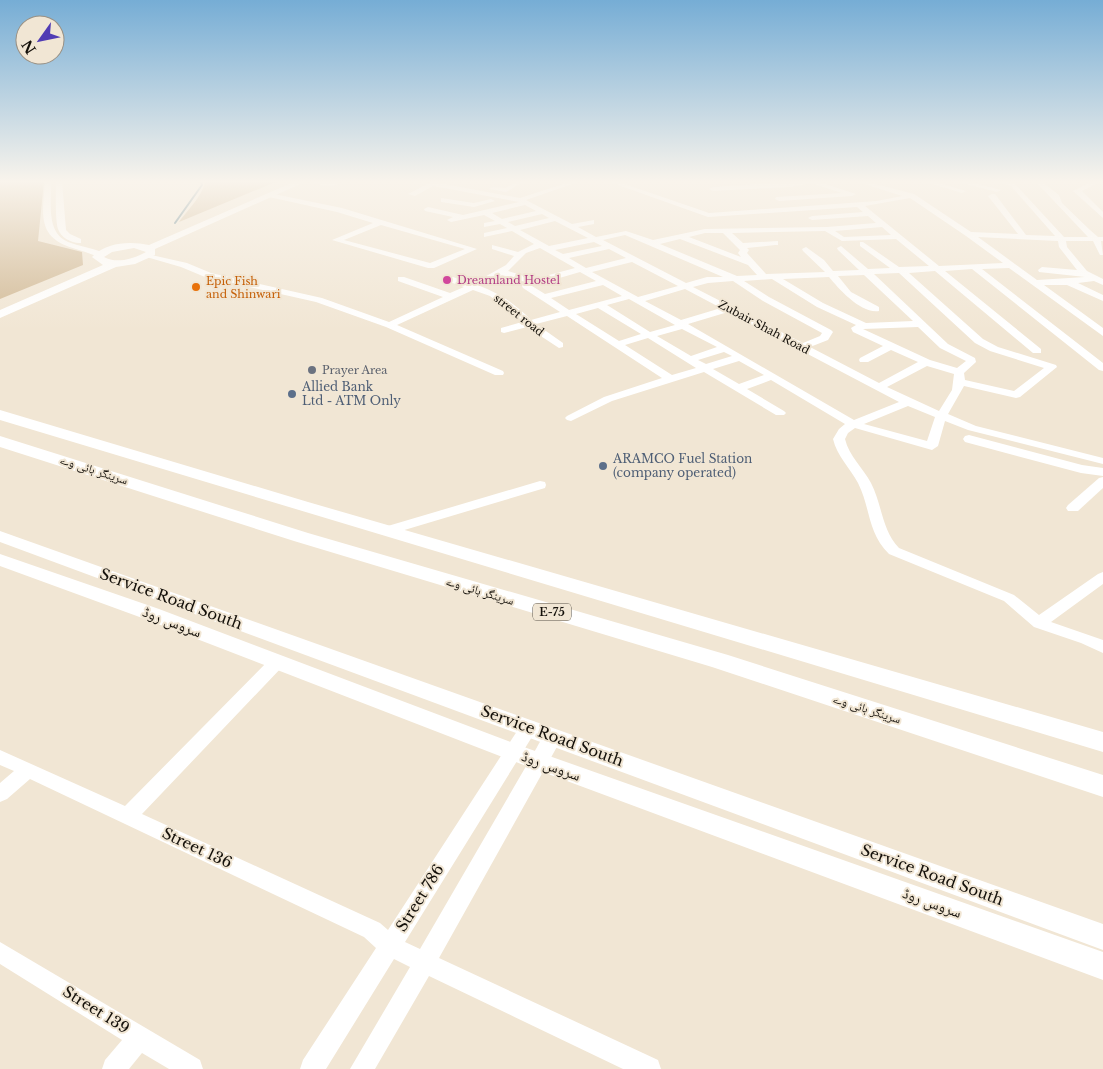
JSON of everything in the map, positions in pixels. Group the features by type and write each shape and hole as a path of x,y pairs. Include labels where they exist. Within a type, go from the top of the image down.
{"highway":[{"name":"سرینگر ہائی وے","path":"0,415 386,531 1101,739"},
{"name":"سرینگر ہائی وے","path":"0,440 301,537 720,661 1103,786"}],"main road":[{"path":"0,314 116,264 134,261 195,231"},
{"path":"0,307 104,255 134,245 149,252"},
{"path":"104,255 116,264"},
{"name":"Service Road South","path":"0,536 1103,937"},
{"name":"سروس روڈ","path":"0,560 152,614 513,752 1103,966"}],"street":[{"path":"51,231 52,235 61,241 104,255"},
{"path":"63,231 64,234 74,240 104,255"},
{"path":"360,231 336,240 431,266 473,249 408,231"},
{"path":"487,234 501,231"},
{"path":"519,231 604,282 725,348 853,424 932,446 942,416 954,400 960,377 972,362 944,346 841,248"},
{"name":"Zubair Shah Road","path":"578,231 908,402 972,428 1102,466"},
{"path":"652,243 705,231 731,231"},
{"path":"725,231 744,250 742,253 751,264 767,276 820,305 865,326"},
{"path":"830,231 842,239 897,237"},
{"path":"890,231 1037,351"},
{"path":"964,231 1103,333"},
{"path":"1020,231 1023,236"},
{"path":"1054,231 1062,239 1063,247 1084,273 1103,282"},
{"path":"1085,231 1100,239"},
{"path":"389,325 502,272 530,247 544,247 626,233 734,278 766,299 824,328 828,332 824,338 802,347"},
{"path":"969,234 1100,239"},
{"path":"678,236 751,264"},
{"path":"1100,239 1103,253"},
{"path":"740,246 775,243"},
{"path":"863,244 896,269 902,271 979,341 994,349 1052,367 1016,395 960,377 855,329 865,326 922,324"},
{"path":"495,247 519,255"},
{"path":"562,257 609,247"},
{"path":"806,248 832,274 848,294 876,310"},
{"path":"149,252 208,275 319,300 389,325 499,372"},
{"path":"634,259 534,282 526,286 671,379"},
{"path":"504,330 707,280 1010,265"},
{"path":"975,268 1103,368"},
{"path":"1042,270 1084,273"},
{"path":"502,272 534,282"},
{"path":"1034,283 1068,282 1103,277"},
{"path":"401,279 449,296"},
{"name":"street road","path":"450,279 493,294 520,314 528,323 559,345"},
{"path":"543,297 604,282"},
{"path":"1068,282 1103,298"},
{"path":"600,305 780,413"},
{"path":"619,344 729,308"},
{"path":"864,360 891,346"},
{"path":"690,359 725,348"},
{"path":"571,418 608,399 740,357"},
{"path":"879,387 926,362"},
{"path":"738,388 772,376"},
{"path":"908,402 853,424 843,431 839,439 841,447 865,484 884,541 894,551 1009,598 1039,623 1087,639 1103,647"},
{"path":"969,439 1081,469 1102,466"},
{"path":"1073,508 1103,482"},
{"path":"386,531 540,485"},
{"path":"1039,623 1103,577"},
{"path":"128,816 277,662"},
{"name":"Street 786","path":"312,1069 529,728"},
{"path":"362,1069 554,736"},
{"name":"Street 136","path":"0,757 372,930 390,946 649,1069"},
{"path":"0,794 28,770"},
{"name":"Street 139","path":"0,952 191,1069"},
{"path":"114,1069 140,1037"}],"shaded area":[{"path":"0,231 39,231 38,241 82,252 83,265 0,299"}],"place":[{"name":"Dreamland Hostel","path":"447,280"},
{"name":"Epic Fish and Shinwari","path":"196,287"},
{"name":"Prayer Area","path":"312,370"},
{"name":"Allied Bank Ltd - ATM Only","path":"292,394"},
{"name":"ARAMCO Fuel Station (company operated)","path":"603,466"}]}
